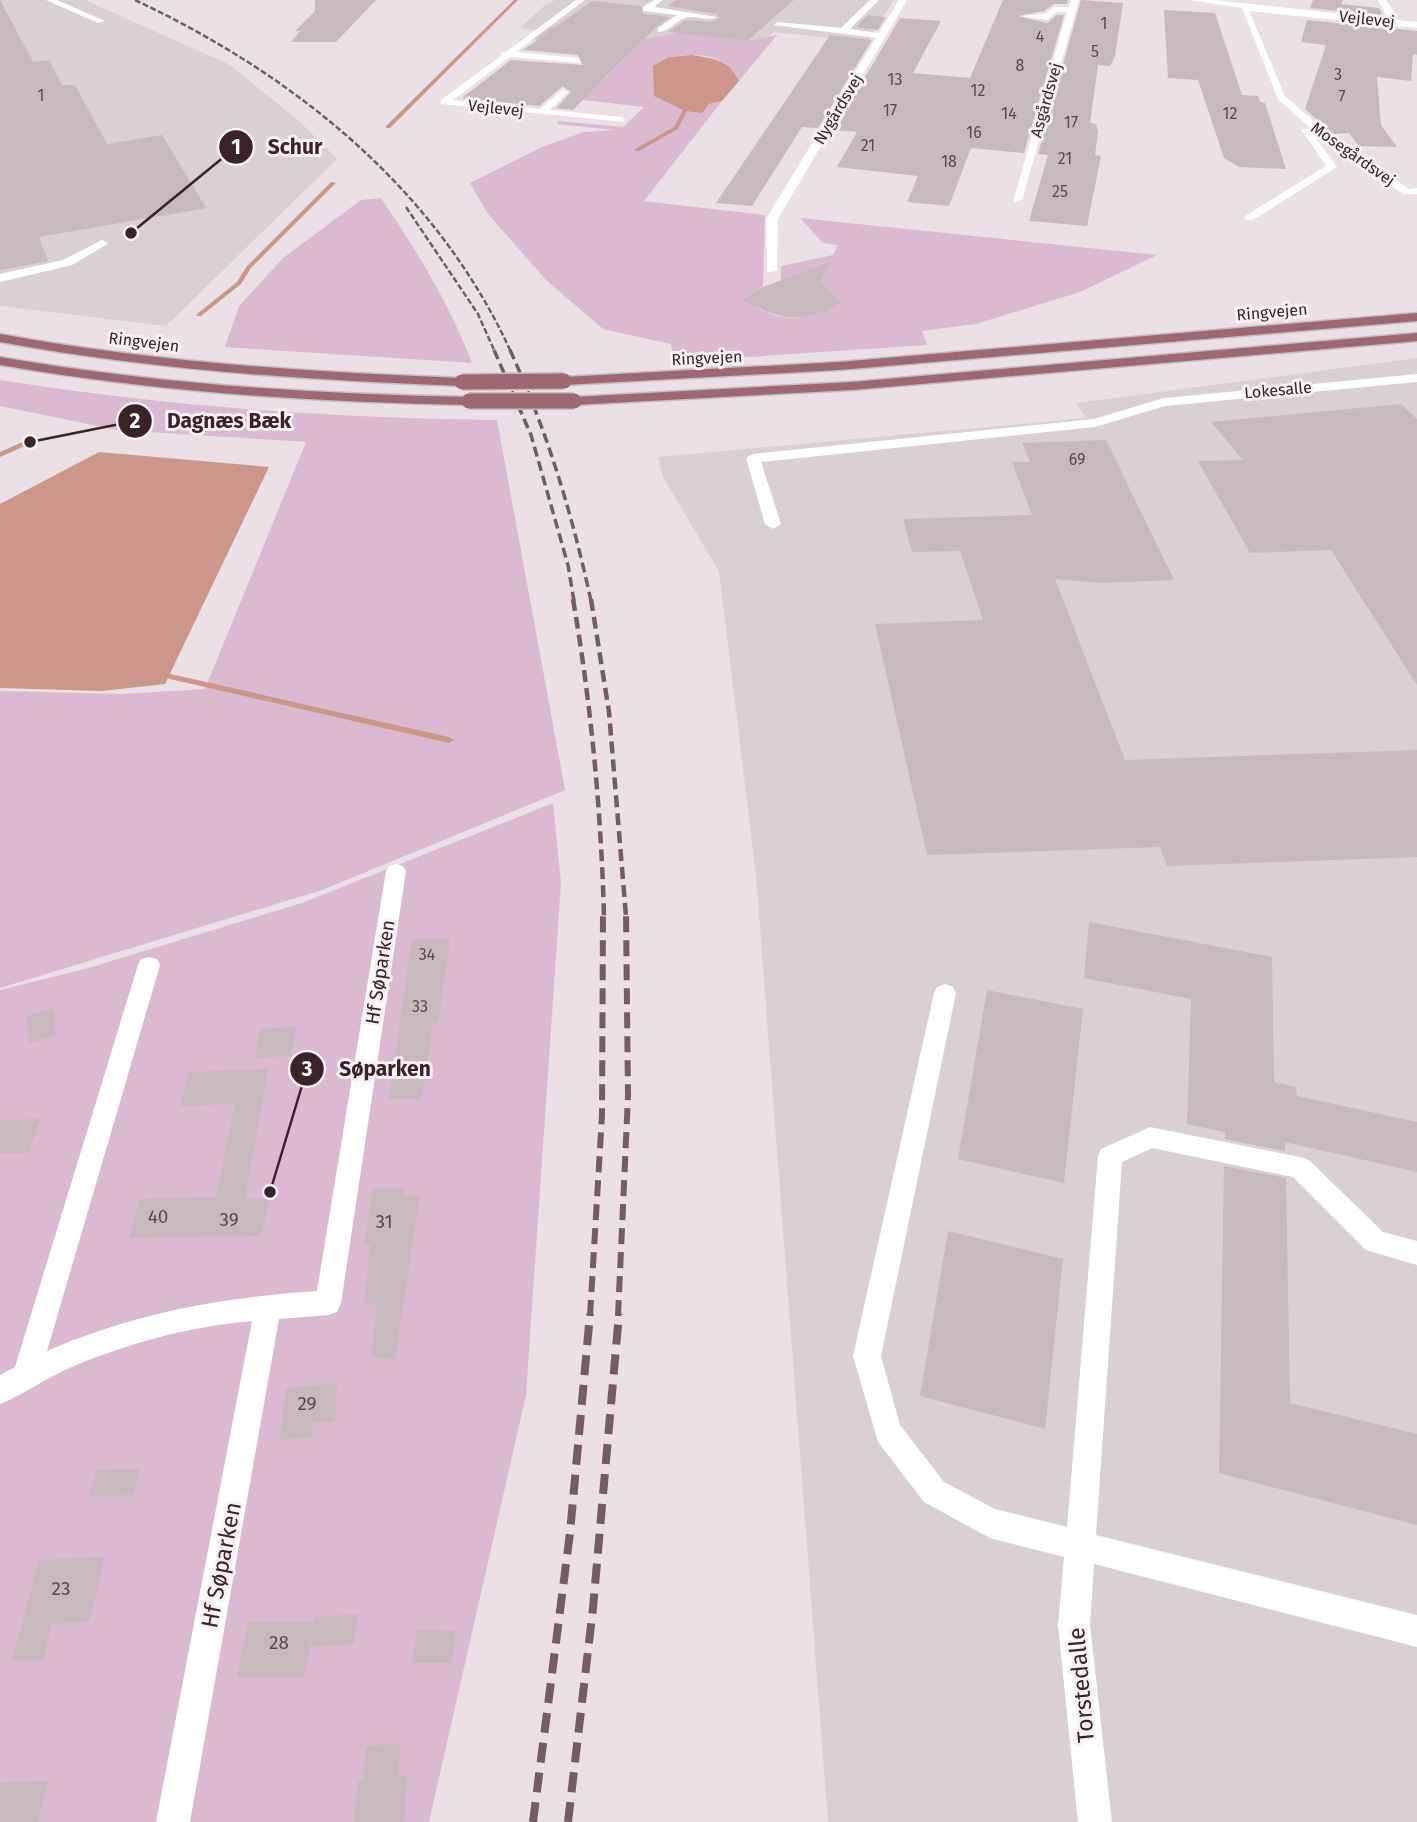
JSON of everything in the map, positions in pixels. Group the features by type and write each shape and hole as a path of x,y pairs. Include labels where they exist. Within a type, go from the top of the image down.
{"main road":[{"name":"Ringvejen","path":"0,338 104,355 238,370 462,382 564,381 826,367 1417,317"},
{"name":"Ringvejen","path":"0,361 141,382 247,392 469,401 574,401 852,386 1417,337"}],"street":[{"path":"50,0 101,20"},
{"name":"Vejlevej","path":"581,0 504,54 440,105 622,120"},
{"path":"659,0 646,9 713,17"},
{"path":"843,32 875,0"},
{"name":"Nygårdsvej","path":"771,270 772,219 903,0"},
{"name":"Vejlevej","path":"1192,0 1417,24"},
{"path":"1382,0 1393,16 1392,22"},
{"path":"1025,16 1047,17 1054,9 1074,5"},
{"name":"Asgårdsvej","path":"1017,200 1074,5"},
{"name":"Mosegårdsvej","path":"1247,6 1245,11 1277,92 1299,116 1412,191"},
{"path":"661,30 685,14"},
{"path":"778,25 882,36"},
{"path":"518,44 545,46"},
{"path":"504,54 578,61"},
{"name":"Vejlevej","path":"542,112 563,92"},
{"name":"Mosegårdsvej","path":"1249,218 1332,167 1309,137 1299,116"},
{"path":"0,278 57,265 81,256 103,243"},
{"name":"Lokesalle","path":"774,524 753,458 1096,423 1164,402 1417,378"},
{"name":"Hf Søparken","path":"0,1390 86,1347 162,1323 222,1311 328,1303 396,871"},
{"path":"26,1375 149,965"},
{"path":"945,993 867,1356 888,1432 934,1492 990,1523 1078,1548 1417,1631"},
{"name":"Torstedalle","path":"1095,1822 1074,1625 1110,1156 1150,1137 1300,1168 1375,1242 1417,1253"},
{"name":"Hf Søparken","path":"173,1822 268,1308"}],"shaded area":[{"path":"0,0 85,0 230,65 299,121 337,159 166,326 0,306"},
{"path":"555,0 894,0 867,42 773,32 750,57 520,28 545,5"},
{"path":"548,27 648,39 678,33 747,41 777,35 739,81 726,65 718,60 690,55 669,57 709,104 722,101 644,201 765,215 763,286 757,291 755,305 770,314 797,318 824,312 781,282 781,266 833,255 838,245 823,243 800,218 1157,255 1080,292 976,324 922,331 927,345 674,362 671,344 603,329 546,280 488,214 470,183 542,147 584,132 614,130 558,124 557,121 623,127 644,107 575,99 582,91 566,90 570,75 605,79 625,58 592,55 585,61 581,60 595,45 532,39"},
{"path":"692,55 726,64 739,81 722,101 709,104 702,113 685,111 654,96 653,66 669,57"},
{"path":"381,198 431,278 472,363 225,347 239,306 283,258 361,200"},
{"path":"1417,358 1417,1822 828,1822 756,875 719,571 663,477 658,457 1086,418 1076,403"},
{"path":"0,380 124,397 248,409 372,417 497,420 565,790 322,890 0,988 0,691 122,694 205,689 306,442 117,430 0,406"},
{"path":"99,452 269,467 165,684 102,691 0,688 0,504"},
{"path":"553,803 561,883 526,1395 429,1822 0,1822 0,990 85,969 302,903"}],"building":[{"path":"0,0 33,62 49,60 62,85 75,85 107,144 162,135 206,208 39,237 48,261 0,270"},
{"path":"315,0 376,0 336,42 291,42 300,31 295,31 315,11"},
{"path":"676,0 794,0 747,41 668,32 686,20 711,22 719,18 717,14 667,6"},
{"path":"1003,0 1068,0 1067,4 1054,4 1044,11 1018,16 1047,23 1057,15 1064,15 1024,153 971,148 949,206 907,202 918,176 837,167 857,132 834,130 900,18 941,21 913,73 970,78"},
{"path":"1081,0 1123,3 1115,56 1110,66 1098,65 1090,123 1096,124 1098,132 1095,155 1101,156 1087,226 1029,221 1048,155 1038,154"},
{"path":"1313,0 1343,0 1341,4 1379,8 1383,16 1310,8"},
{"path":"592,1 641,6 643,14 670,17 657,26 573,110 556,108 571,92 563,86 539,106 462,98 511,60 583,65 578,55 523,50"},
{"path":"1164,10 1215,13 1242,95 1258,96 1260,102 1265,103 1286,169 1239,167 1224,158 1198,80 1168,78"},
{"path":"868,15 886,17 878,30 856,27"},
{"path":"1307,20 1417,31 1417,55 1413,54 1411,81 1377,77 1381,125 1397,147 1359,146 1349,133 1333,134 1305,109 1326,45 1301,42"},
{"path":"830,35 872,40 818,128 802,127 752,206 716,203"},
{"path":"830,262 820,283 841,302 824,312 806,317 785,317 767,312 743,300 763,287"},
{"path":"1401,404 1417,419 1417,685 1331,550 1250,553 1198,461 1243,460 1211,422"},
{"path":"1106,440 1174,580 1100,583 1055,579 1125,760 1417,750 1417,857 1167,866 1160,847 927,855 875,624 983,620 960,551 912,552 903,519 1032,515 1012,462 1030,462 1022,443"},
{"path":"1089,922 1272,957 1274,1082 1296,1087 1297,1096 1417,1122 1417,1172 1285,1142 1285,1151 1225,1139 1225,1132 1187,1124 1191,999 1084,978"},
{"path":"412,939 450,939 438,1023 433,1023 422,1099 389,1099"},
{"path":"987,990 1083,1009 1064,1183 958,1159"},
{"path":"54,1008 55,1036 29,1043 27,1016"},
{"path":"296,1027 291,1056 254,1058 261,1029"},
{"path":"268,1069 245,1199 270,1198 261,1236 129,1238 140,1199 216,1197 235,1104 180,1106 189,1072"},
{"path":"41,1119 28,1153 0,1153 0,1120"},
{"path":"1224,1166 1286,1178 1290,1403 1417,1434 1417,1525 1219,1473"},
{"path":"404,1188 403,1196 420,1195 395,1360 371,1357 377,1304 364,1305 370,1245 364,1245 373,1189"},
{"path":"948,1231 1063,1259 1045,1429 920,1396"},
{"path":"337,1383 335,1421 313,1423 311,1437 280,1440 286,1388"},
{"path":"139,1469 133,1495 89,1496 97,1470"},
{"path":"105,1557 89,1622 52,1624 43,1660 12,1661 39,1560"},
{"path":"358,1614 354,1644 311,1647 312,1637 304,1677 237,1677 248,1622 313,1622 314,1617"},
{"path":"417,1630 456,1631 451,1663 412,1663"},
{"path":"401,1743 398,1776 407,1776 404,1822 354,1822 358,1781 363,1780 366,1746"},
{"path":"48,1781 38,1822 0,1822 0,1783"}],"waterway":[{"path":"388,127 516,0"},
{"path":"637,150 676,128 685,111"},
{"path":"199,315 239,283 249,267 333,183"},
{"path":"0,455 30,442"},
{"path":"163,670 160,674 449,740"}],"railway":[{"path":"135,0 194,30 250,64 304,101 354,143 401,188 443,238 480,293 510,351"},
{"path":"406,207 478,314 495,352"},
{"path":"494,350 531,435 568,565 574,601"},
{"path":"510,351 536,411 557,473 576,536 591,601"},
{"path":"573,599 594,757 604,916"},
{"path":"591,599 609,712 626,916"},
{"path":"590,1316 602,1115 603,914"},
{"path":"618,1316 628,1096 626,914"},
{"path":"533,1822 570,1533 590,1314"},
{"path":"568,1822 593,1608 619,1314"}],"place":[{"name":"Schur","path":"131,233"},
{"name":"Dagnæs Bæk","path":"30,442"},
{"name":"Søparken","path":"270,1192"}]}
